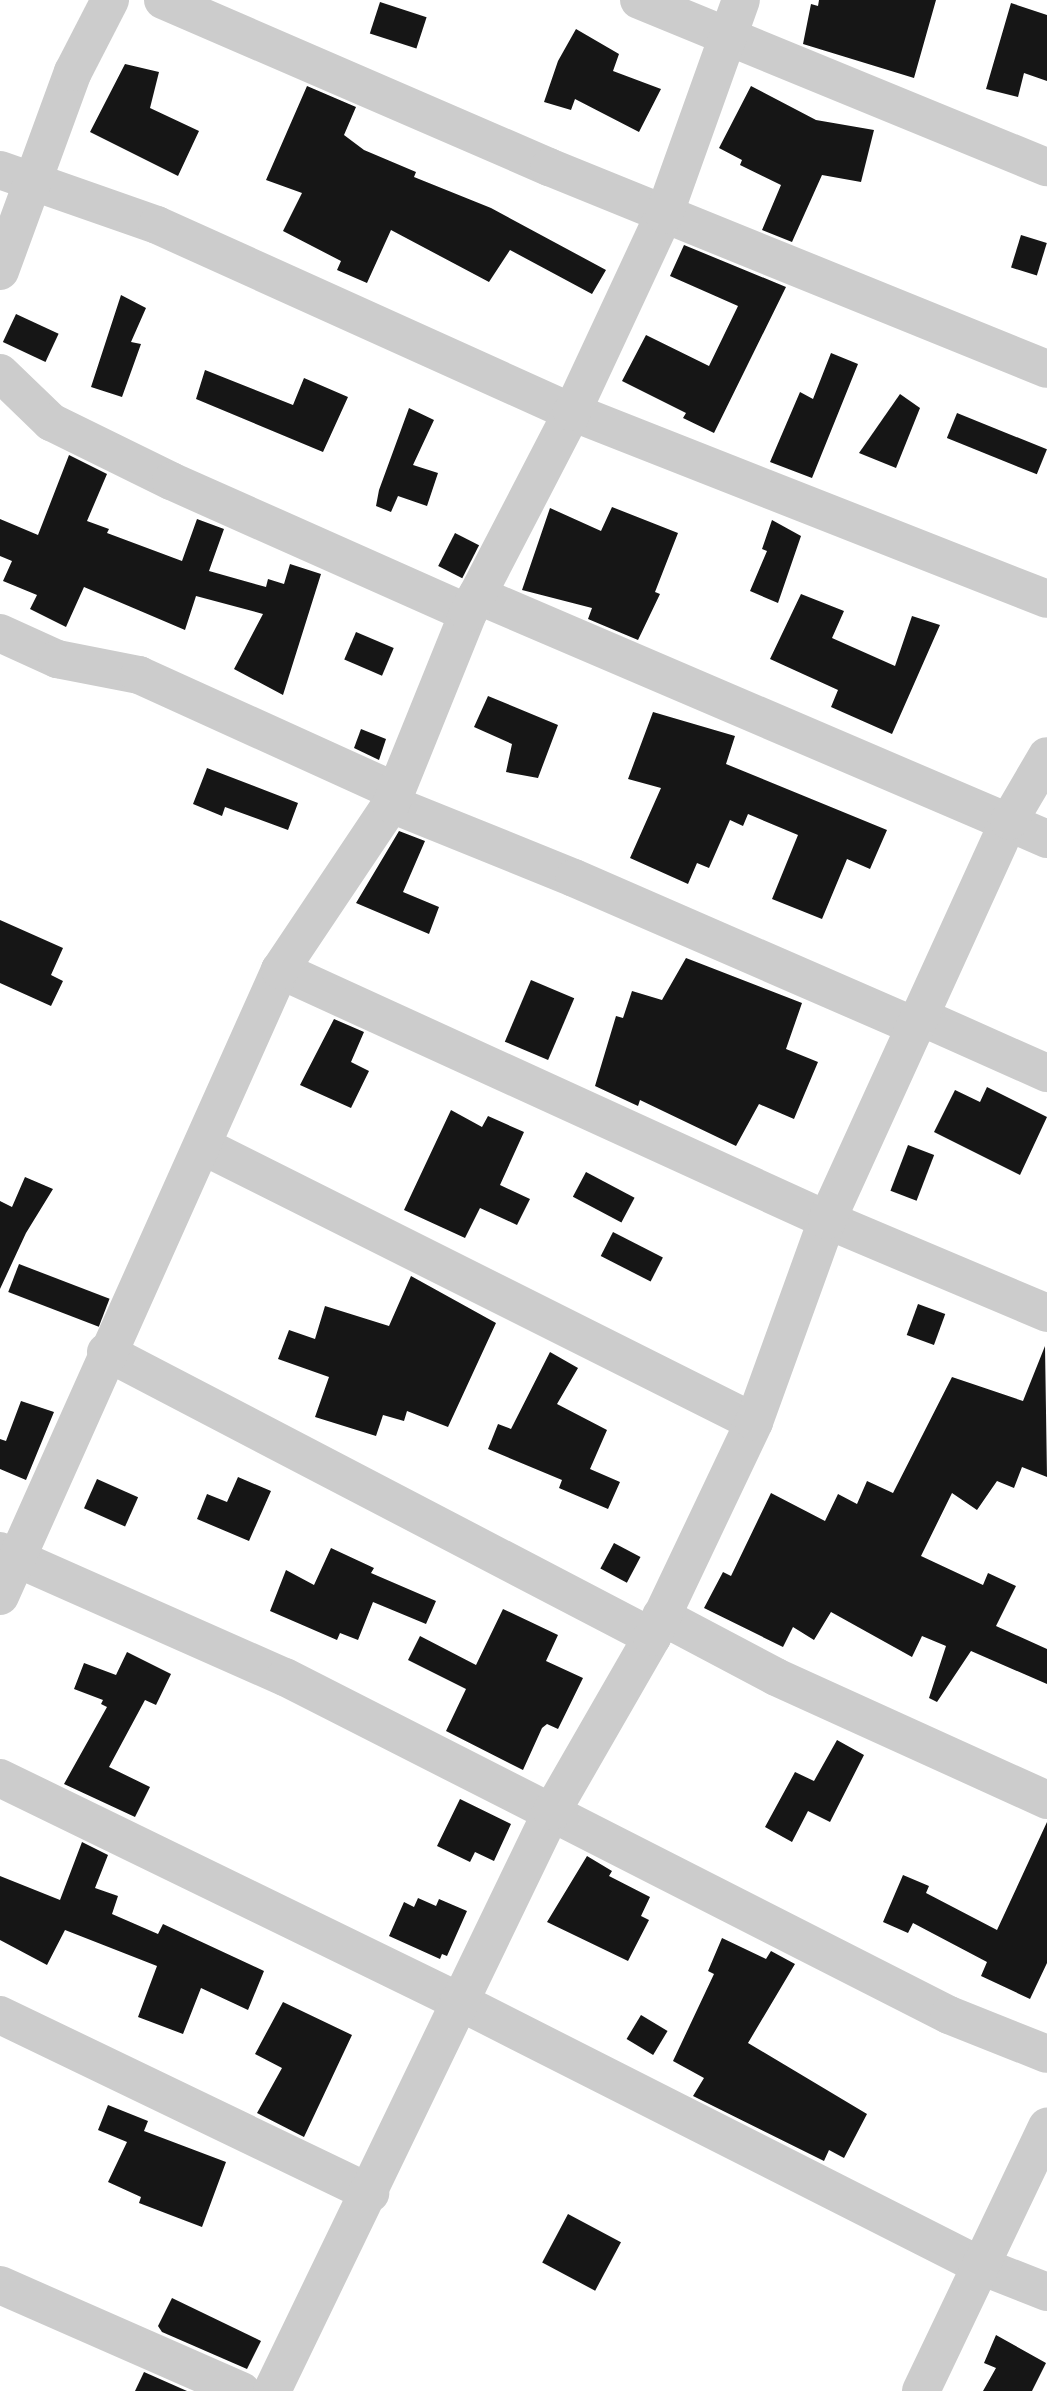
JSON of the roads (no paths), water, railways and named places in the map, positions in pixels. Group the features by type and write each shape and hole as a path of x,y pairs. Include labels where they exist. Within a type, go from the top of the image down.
{"street":[{"path":"0,271 15,175 110,0"},
{"path":"163,0 664,215 1047,369"},
{"path":"639,0 1047,167"},
{"path":"0,1595 9,1555 203,1146 280,970 393,798 472,604 572,412 664,215 741,0"},
{"path":"15,175 169,230 572,412 1047,599"},
{"path":"0,373 51,422 171,481 1009,821 1047,839"},
{"path":"0,633 57,659 139,676 393,798 575,878 1047,1073"},
{"path":"272,2391 370,2193 458,2001 552,1811 657,1626 754,1422 827,1220 1009,821 1047,756"},
{"path":"280,970 827,1220 1047,1313"},
{"path":"203,1146 754,1422"},
{"path":"106,1352 657,1626 1047,1800"},
{"path":"9,1555 285,1677 949,2015 1047,2054"},
{"path":"0,1778 458,2001 981,2266 1047,2292"},
{"path":"0,2015 370,2193"},
{"path":"921,2391 1047,2127"},
{"path":"0,2285 242,2391"}]}
